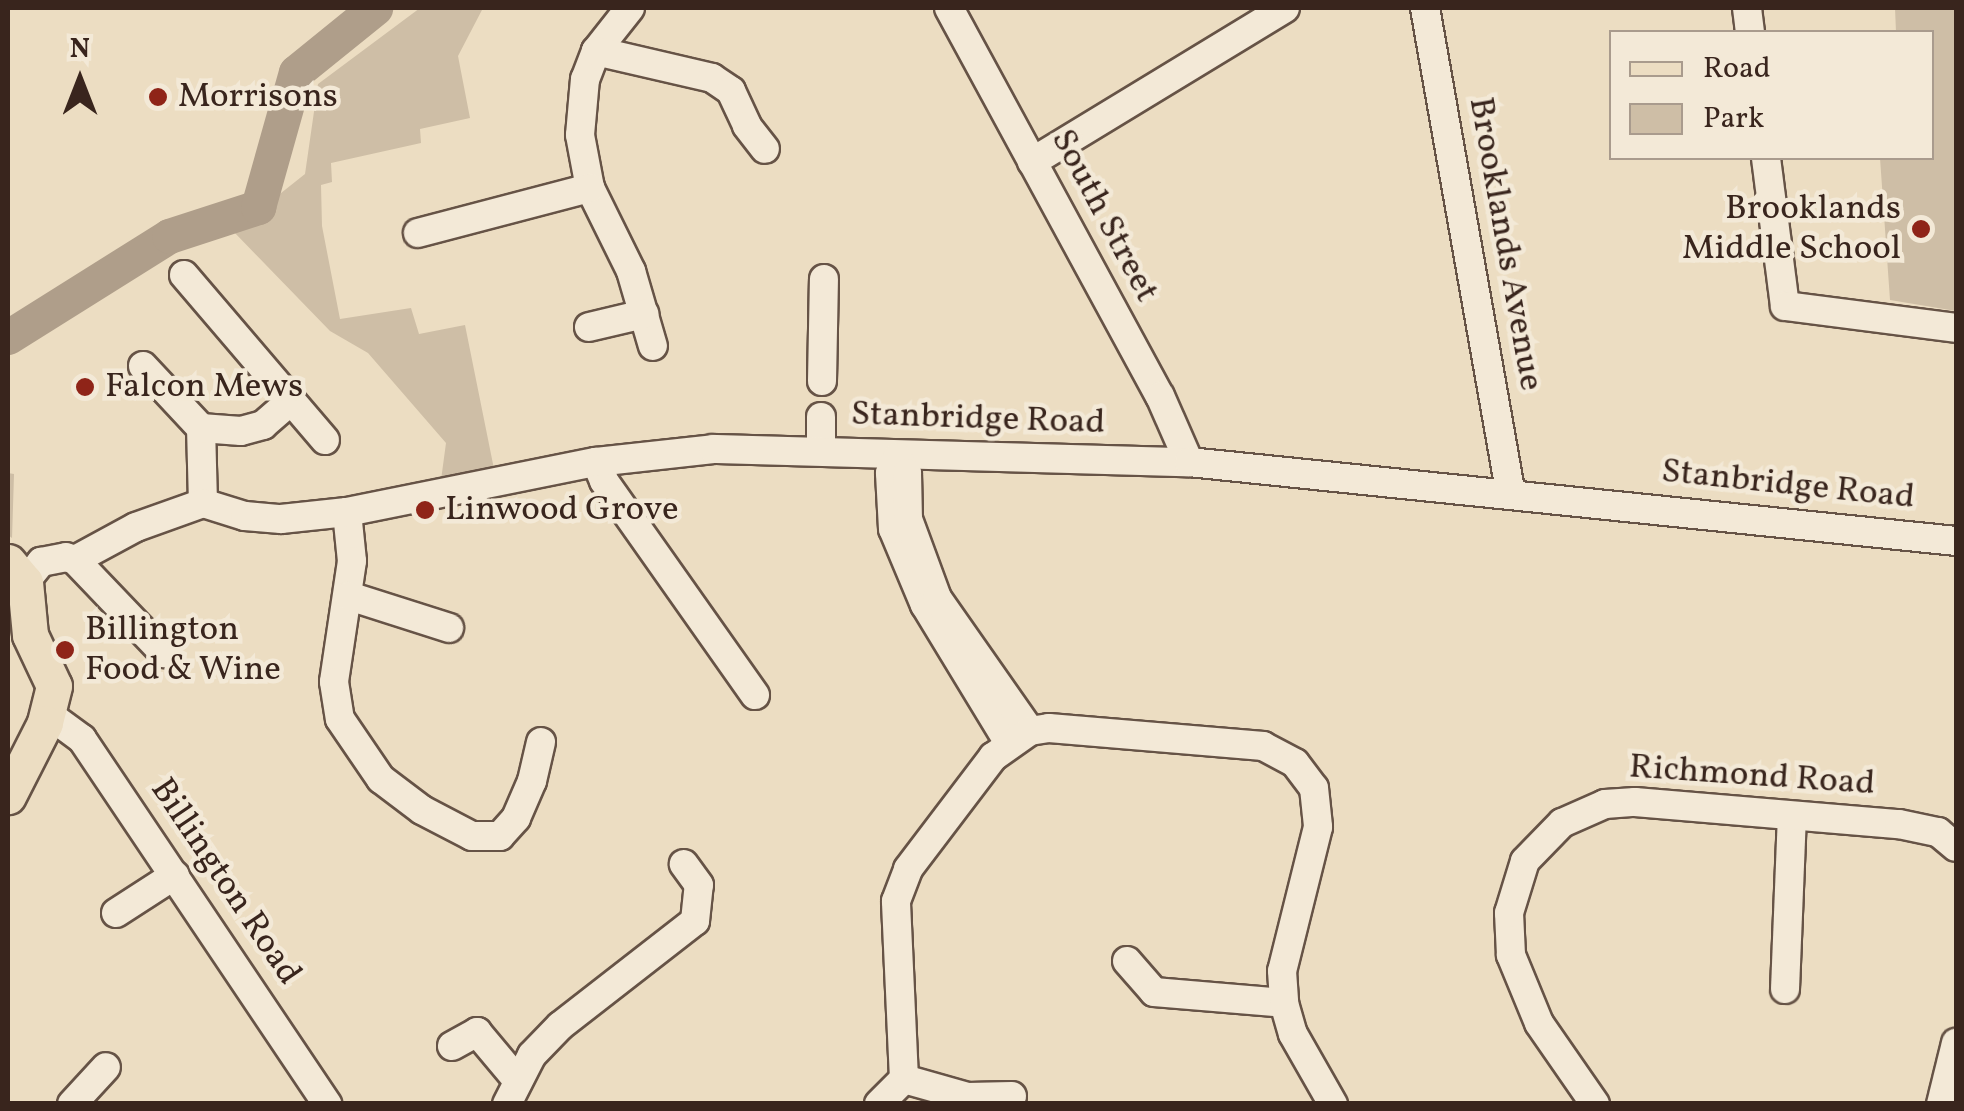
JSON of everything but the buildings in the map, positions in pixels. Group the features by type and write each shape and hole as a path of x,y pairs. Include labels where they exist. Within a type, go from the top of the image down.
{"main road":[{"path":"8,796 48,714 54,686 30,635 16,572"}],"street":[{"path":"630,8 596,51 584,79 580,134 590,188 631,271 653,346"},
{"name":"South Street","path":"949,8 1160,396 1188,462"},
{"path":"1032,162 1285,8"},
{"name":"Brooklands Avenue","path":"1425,8 1511,494"},
{"path":"596,51 712,78 731,90 747,126 765,149"},
{"path":"1766,160 1785,306 1956,328"},
{"path":"418,233 590,188"},
{"path":"184,275 325,440"},
{"path":"822,381 824,280"},
{"path":"589,327 644,314"},
{"path":"76,560 136,528 203,503 201,428 142,366"},
{"path":"201,428 241,431 263,425 292,401"},
{"path":"821,451 822,417"},
{"name":"Stanbridge Road","path":"203,503 246,516 280,518 347,512 596,462 713,450 821,451 897,457 1188,462 1956,540"},
{"path":"897,457 890,472 893,529 924,606 1020,737"},
{"path":"596,462 604,481 755,696"},
{"path":"347,512 352,561 350,596 334,682 340,719 382,778 422,810 472,836 500,836 516,818 532,781 541,742"},
{"path":"16,572 66,556 76,560 164,653"},
{"path":"350,596 449,628"},
{"name":"Billington Road","path":"48,714 82,739 327,1104"},
{"path":"879,1104 904,1079 896,901 908,869 1020,737 1049,728 1264,746 1294,763 1314,788 1318,827 1282,971 1284,1003 1294,1034 1334,1104"},
{"name":"Richmond Road","path":"1595,1104 1539,1023 1512,956 1509,913 1525,861 1562,823 1605,804 1899,824 1938,832 1956,847"},
{"path":"1786,989 1792,818"},
{"path":"512,1092 532,1055 560,1026 695,921 699,885 684,864"},
{"path":"116,913 175,875"},
{"path":"1127,961 1154,992 1197,993 1236,1003 1284,1003"},
{"path":"452,1046 477,1032 512,1092"},
{"path":"1941,1104 1956,1043"},
{"path":"72,1104 106,1067"},
{"path":"904,1079 968,1097 1012,1096"}],"green space":[{"path":"420,8 483,8 458,56 470,118 420,129 421,143 331,163 332,182 321,185 322,226 340,319 411,308 419,334 465,325 494,469 441,480 446,443 368,353 330,331 233,231 305,174 318,84"},
{"name":"Brooklands Middle School","path":"1895,8 1956,8 1956,311 1890,300 1880,160 1934,160 1934,30 1896,30"},
{"path":"8,473 14,474 12,538 8,535"}],"waterway":[{"path":"8,337 169,236 258,207 296,72 375,8"}],"place":[{"name":"Morrisons","path":"158,97"},
{"name":"Brooklands Middle School","path":"1921,229"},
{"name":"Falcon Mews","path":"85,387"},
{"name":"Linwood Grove","path":"425,510"},
{"name":"Billington Food & Wine","path":"65,650"}]}
